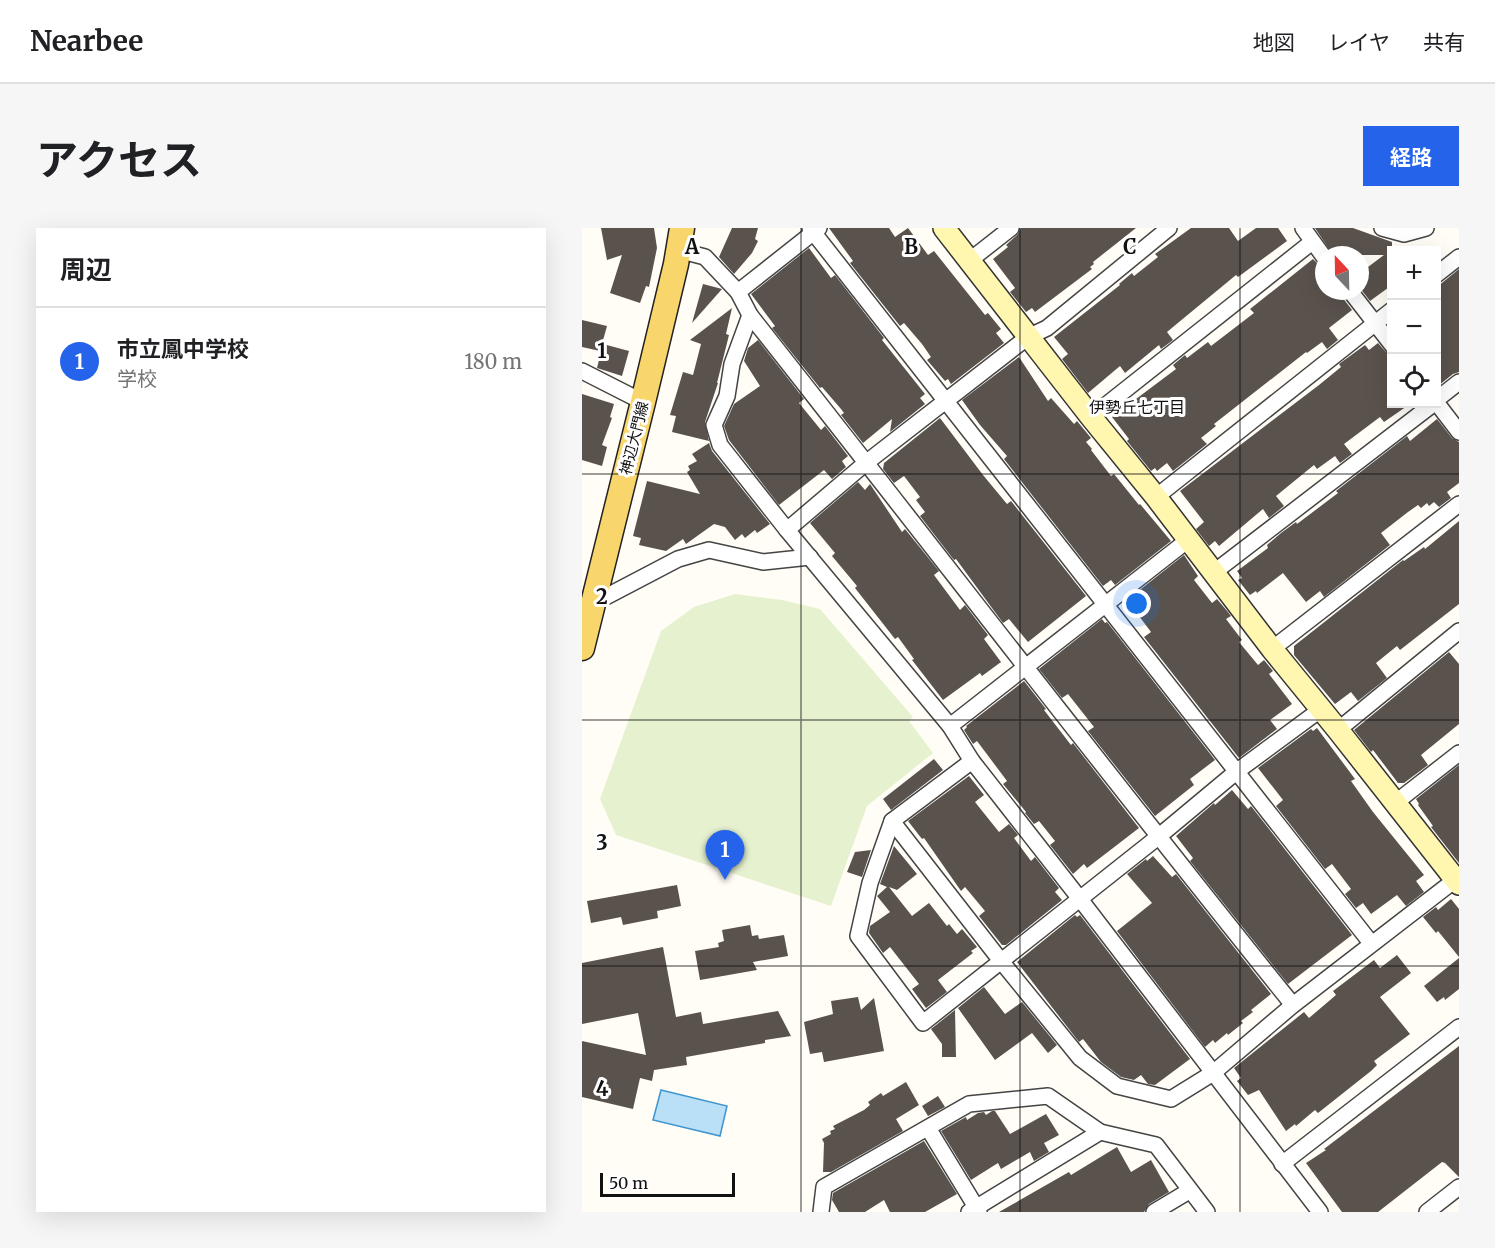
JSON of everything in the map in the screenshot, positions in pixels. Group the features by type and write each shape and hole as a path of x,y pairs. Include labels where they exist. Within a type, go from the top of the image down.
{"main road":[{"name":"神辺大門線","path":"582,648 643,402 680,239"}],"street":[{"path":"892,821 1080,1058 1117,1086 1172,1099 1213,1072 1371,943 1458,880 1272,650 1156,496 1091,417 944,228"},
{"path":"969,261 1011,228"},
{"path":"787,530 867,462 1028,337 1047,328 1168,228"},
{"path":"1303,228 1315,246"},
{"path":"1382,228 1404,234 1426,228"},
{"path":"738,292 814,229 945,402 1371,943"},
{"path":"680,239 705,257 738,292 750,315 1027,666 1158,837 1293,1005"},
{"path":"1091,417 1312,242"},
{"path":"1441,271 1459,257"},
{"path":"1357,300 1387,339"},
{"path":"1156,496 1387,314"},
{"path":"750,315 732,364 727,396 714,425 720,445 787,530 950,726 972,761 1080,898 1320,1212"},
{"path":"582,371 643,402"},
{"path":"1441,397 1459,382"},
{"path":"1213,573 1427,408"},
{"path":"1440,408 1459,432"},
{"path":"1272,650 1459,504"},
{"path":"950,726 1188,540"},
{"path":"594,603 678,559 709,550 763,562 810,557"},
{"path":"1338,730 1459,631"},
{"path":"972,761 892,821 870,883 858,936 923,1023 1158,837 1236,772 1320,710"},
{"path":"1395,803 1459,753"},
{"path":"1282,1164 1459,1027"},
{"path":"821,1212 824,1187 969,1104 1048,1096 1100,1132 1156,1145 1207,1212"},
{"path":"928,1128 975,1211 1100,1132"},
{"path":"1427,1212 1459,1187"},
{"path":"1154,1212 1190,1191"}],"green space":[{"path":"735,594 782,600 820,609 913,717 909,721 933,753 867,806 831,906 616,835 600,799 661,631 694,607"}],"water":[{"path":"661,1090 727,1106 720,1136 653,1120"}],"building":[{"path":"601,228 654,228 657,248 649,287 646,286 640,303 610,293 622,255 607,260"},
{"path":"732,228 758,228 755,239 758,241 752,253 734,274 719,257"},
{"path":"829,228 889,228 895,237 908,228 928,255 934,251 985,315 988,313 1001,329 996,333 1004,343 951,384 948,379 945,381 927,360 931,357 922,344 904,323 900,326 850,263 853,261"},
{"path":"1021,228 1136,228 1093,262 1094,264 1090,267 1092,269 1035,312 1032,308 1026,312 1010,292 1015,288 993,259 1008,247 1006,245"},
{"path":"1191,228 1229,228 1238,241 1256,228 1278,228 1287,241 1238,277 1236,275 1167,332 1173,340 1161,349 1159,345 1125,373 1120,366 1088,393 1062,359 1068,354 1054,337 1132,273 1134,276 1158,257 1155,254"},
{"path":"1315,228 1353,228 1392,242 1392,246 1387,246 1387,289 1369,300 1369,266 1384,255 1369,255 1369,246 1327,246"},
{"path":"809,248 831,278 835,275 925,394 920,398 925,404 890,432 892,419 863,443 841,415 844,413 841,409 822,387 820,388 772,328 775,326 751,294"},
{"path":"1313,259 1315,261 1315,300 1344,300 1352,310 1329,328 1338,340 1327,349 1322,342 1306,352 1214,424 1216,426 1201,438 1207,444 1173,471 1167,463 1157,471 1155,468 1151,471 1127,441 1129,439 1112,417 1176,369 1173,365 1185,355 1187,358 1208,342 1211,346 1254,313 1250,309"},
{"path":"1459,269 1459,372 1441,383 1441,300 1441,284"},
{"path":"703,284 722,289 692,323"},
{"path":"732,308 726,334 729,335 718,383 705,422 709,441 672,432 676,416 670,415 683,372 693,375 701,344 690,340"},
{"path":"582,320 607,326 600,351 582,347"},
{"path":"758,340 804,399 799,403 821,430 825,426 848,456 842,461 846,467 832,479 824,470 779,505 729,440 724,426 734,404 760,386 744,361 748,348"},
{"path":"1378,343 1387,352 1387,408 1404,408 1384,422 1380,417 1344,444 1352,454 1340,463 1335,456 1317,469 1314,465 1276,496 1284,506 1269,518 1263,509 1219,546 1215,541 1209,546 1196,529 1204,522 1180,491 1319,385 1341,367 1339,364 1365,345 1369,350"},
{"path":"603,344 629,351 622,376 597,368"},
{"path":"1019,357 1048,401 1051,398 1074,424 1077,421 1091,438 1086,442 1111,476 1114,474 1171,541 1115,585 1111,580 1103,586 1004,459 1007,456 962,400"},
{"path":"582,394 614,404 610,417 612,418 602,445 607,447 602,466 582,460"},
{"path":"940,418 983,475 1007,504 1011,501 1086,596 1028,642 1009,619 1003,623 956,559 954,560 920,516 925,512 916,500 920,497 904,476 894,483 883,469 884,463"},
{"path":"1437,419 1452,438 1459,442 1459,483 1447,492 1451,498 1439,507 1434,502 1429,506 1427,503 1421,508 1418,505 1381,533 1390,545 1324,597 1320,591 1306,602 1283,573 1257,593 1256,591 1250,595 1238,580 1242,578 1237,571 1268,548 1267,545 1281,533 1296,522 1297,524 1338,493 1336,491 1407,436 1410,441"},
{"path":"709,443 712,451 770,524 757,533 755,530 745,538 742,534 735,540 725,527 714,524 686,544 683,539 666,551 639,545 641,538 633,536 647,481 700,494 687,472 690,470 688,466 697,461 692,454"},
{"path":"858,482 865,490 870,484 902,532 905,529 939,571 934,575 960,610 965,605 988,635 984,639 1001,662 982,676 980,673 943,700 912,660 914,659 898,637 895,639 855,588 857,586 832,556 835,553 810,523"},
{"path":"1459,521 1459,604 1400,650 1397,646 1376,663 1387,678 1358,701 1351,692 1335,704 1294,655 1294,646 1403,560 1424,547 1425,549"},
{"path":"1184,555 1198,576 1194,580 1212,603 1217,599 1228,612 1231,616 1226,619 1242,640 1239,642 1258,665 1264,660 1273,671 1269,674 1292,704 1270,720 1277,729 1239,758 1144,637 1151,632 1127,600"},
{"path":"1102,619 1105,623 1107,622 1215,760 1190,779 1194,785 1155,816 1088,731 1094,727 1068,694 1062,698 1039,669"},
{"path":"1449,652 1459,664 1459,724 1421,755 1428,765 1404,783 1398,783 1373,750 1371,752 1354,730"},
{"path":"1024,681 1071,745 1073,743 1139,828 1087,868 1084,864 1073,874 1050,845 1055,841 1039,821 1034,824 1003,784 1007,781 977,741 973,744 964,730 966,726"},
{"path":"1317,728 1355,779 1351,781 1373,812 1424,875 1416,881 1424,892 1406,906 1397,895 1371,914 1363,903 1356,908 1345,894 1351,889 1332,864 1325,869 1276,806 1283,800 1258,768 1311,729 1313,731"},
{"path":"934,759 943,770 891,810 883,799"},
{"path":"1459,765 1459,863 1431,827 1433,826 1416,799"},
{"path":"969,776 984,795 975,802 999,832 1009,824 1018,835 1014,838 1031,861 1035,857 1059,888 1055,892 1062,900 1006,945 1002,945 979,916 985,911 965,887 961,891 924,838 922,839 908,821"},
{"path":"1232,790 1248,809 1251,806 1352,935 1288,984 1190,861 1193,858 1176,836"},
{"path":"894,846 917,874 897,890 889,887 912,916 929,903 947,926 949,924 957,934 962,929 977,947 971,951 973,953 938,980 947,992 926,1008 912,989 919,984 890,947 883,953 869,933 870,926 890,912 877,896 887,887 880,884"},
{"path":"871,850 862,877 847,872 855,852"},
{"path":"1153,856 1172,877 1176,874 1271,994 1251,1010 1253,1012 1241,1021 1243,1023 1228,1035 1227,1033 1215,1043 1213,1040 1205,1047 1117,931 1152,903 1127,874"},
{"path":"677,885 681,906 657,911 658,918 623,925 621,917 591,923 587,901"},
{"path":"1451,899 1459,909 1459,957 1423,917 1436,907 1438,910"},
{"path":"1075,915 1077,917 1080,915 1190,1059 1155,1085 1148,1084 1141,1075 1134,1080 1121,1077 1101,1062 1083,1039 1079,1042 1017,962"},
{"path":"750,925 752,936 758,935 759,939 784,935 788,956 753,962 757,970 700,980 695,951 719,947 718,943 724,941 722,930"},
{"path":"663,947 676,1017 701,1012 703,1024 778,1011 791,1036 686,1057 687,1065 654,1070 652,1081 640,1078 633,1109 582,1097 582,1041 646,1055 638,1013 582,1024 582,963"},
{"path":"1397,955 1411,973 1380,997 1410,1034 1374,1061 1377,1065 1371,1071 1318,1113 1315,1110 1296,1126 1295,1124 1286,1131 1259,1090 1248,1095 1237,1081 1241,1078 1234,1068 1304,1012 1309,1018 1336,995 1333,991 1374,960 1380,968"},
{"path":"1459,958 1459,989 1445,1000 1444,997 1437,1002 1424,986"},
{"path":"984,987 1005,1014 1022,1002 1057,1045 1048,1053 1032,1033 995,1060 958,1008"},
{"path":"858,997 861,1010 874,998 884,1051 824,1062 822,1052 810,1054 804,1022 833,1014 831,1001"},
{"path":"955,1010 956,1057 942,1057 942,1044 931,1029"},
{"path":"1459,1046 1459,1177 1442,1162 1378,1212 1342,1212 1306,1163 1326,1150 1324,1149"},
{"path":"906,1082 919,1105 896,1119 903,1131 831,1172 823,1172 824,1143 822,1139 831,1134 830,1131 835,1129 833,1126 864,1110 870,1105 868,1102 881,1093 883,1096"},
{"path":"938,1096 945,1107 928,1116 922,1106"},
{"path":"995,1111 1010,1134 1046,1114 1059,1135 1044,1143 1049,1152 1034,1161 1030,1152 1001,1169 998,1163 971,1180 941,1131 966,1117 967,1120 978,1113 984,1112 986,1115"},
{"path":"924,1141 957,1194 925,1212 890,1212 884,1200 865,1212 839,1212 832,1200 833,1193"},
{"path":"1117,1147 1131,1172 1151,1160 1169,1192 1149,1204 1144,1212 999,1212 1069,1172 1071,1175"}],"place":[{"name":"市立鳳中学校","path":"725,880"}],"district":[{"name":"伊勢丘七丁目","path":"1137,407"}]}
